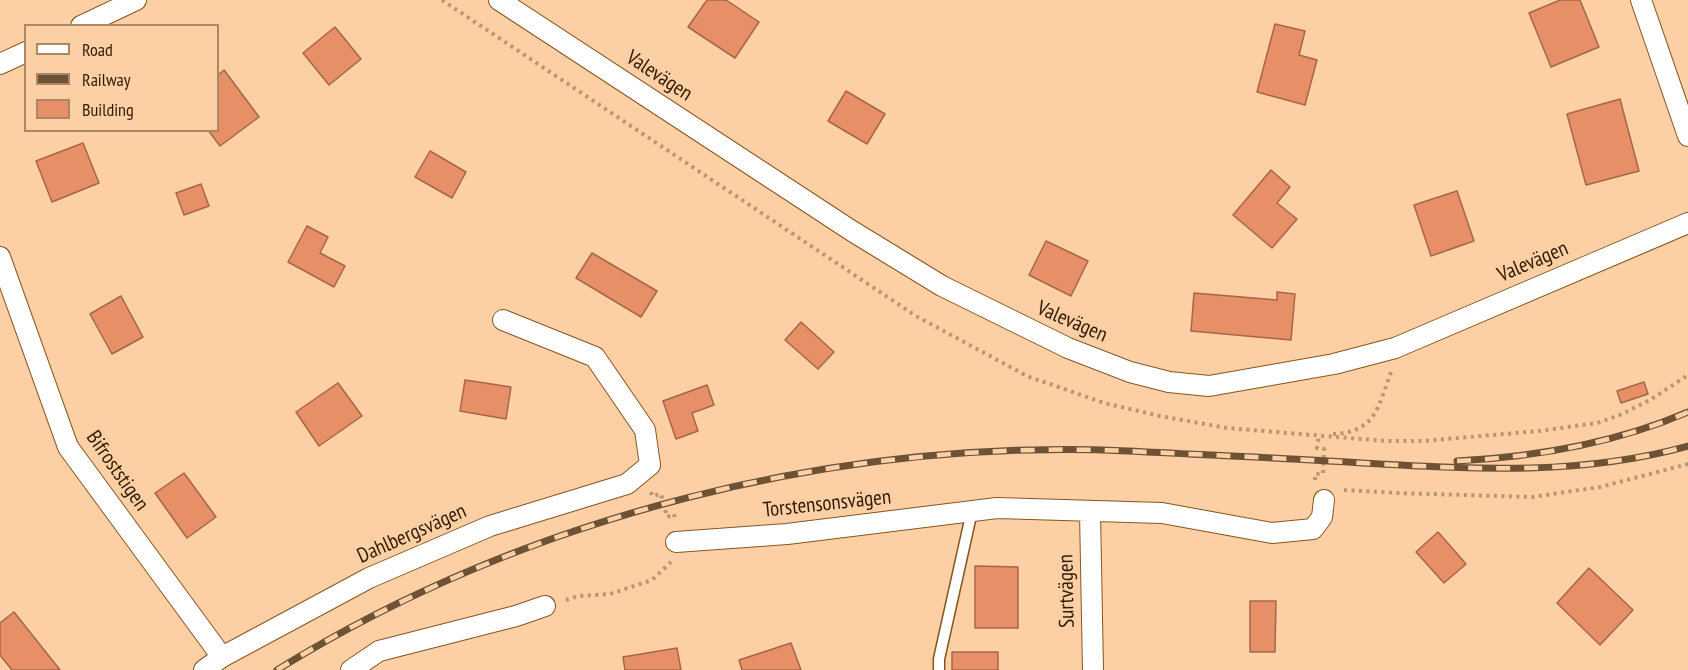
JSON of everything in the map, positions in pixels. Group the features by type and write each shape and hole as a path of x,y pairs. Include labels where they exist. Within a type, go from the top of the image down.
{"street":[{"path":"85,24 136,0"},
{"name":"Valevägen","path":"499,0 852,231 942,286 1068,348 1130,372 1169,382 1209,386 1334,364 1395,348 1688,223"},
{"path":"1641,0 1688,136"},
{"path":"0,64 24,53"},
{"name":"Bifroststigen","path":"0,257 68,447 222,657"},
{"path":"503,320 595,357 645,430 650,465"},
{"name":"Dahlbergsvägen","path":"204,670 222,657 369,578 490,526 627,484 650,465"},
{"name":"Torstensonsvägen","path":"676,542 787,534 997,508 1162,513 1272,533 1313,529 1322,517 1330,495"},
{"name":"Surtvägen","path":"1090,512 1093,670"},
{"path":"351,670 379,651 516,616 545,606"}],"lane":[{"path":"939,670 939,659 972,511"}],"path":[{"path":"1318,435 1337,434 1365,426 1375,415 1394,363 1395,348"},
{"path":"1282,431 1386,441 1423,441 1539,431 1597,423 1620,415 1650,400 1688,375"},
{"path":"1318,435 1317,448 1324,449"},
{"path":"1330,495 1532,496 1600,488 1688,464"},
{"path":"545,606 578,596 610,594 652,580 672,561 676,542 669,522 676,519 674,514 667,517 661,494 652,496 650,491 659,488 650,465"}],"building":[{"path":"707,0 726,0 759,22 735,58 688,27"},
{"path":"1560,0 1580,0 1599,47 1551,67 1529,13"},
{"path":"1275,24 1305,31 1299,55 1317,60 1305,105 1257,92"},
{"path":"335,27 361,59 329,85 303,53"},
{"path":"224,70 259,117 220,146 210,132 219,132 219,74"},
{"path":"846,91 885,114 867,144 828,121"},
{"path":"1620,99 1639,171 1586,185 1567,114"},
{"path":"83,143 99,183 52,202 36,161"},
{"path":"430,151 466,172 452,198 415,177"},
{"path":"1271,170 1290,187 1277,203 1297,219 1272,248 1233,215"},
{"path":"201,184 209,206 184,215 176,193"},
{"path":"1457,191 1474,241 1431,256 1414,205"},
{"path":"307,226 328,237 320,253 345,266 334,287 288,262"},
{"path":"1046,241 1088,261 1071,296 1029,275"},
{"path":"592,253 657,291 641,317 576,278"},
{"path":"1277,292 1295,294 1291,340 1191,331 1194,293 1277,300"},
{"path":"121,296 143,337 112,354 90,314"},
{"path":"801,322 834,352 818,369 785,340"},
{"path":"465,380 511,387 506,419 460,411"},
{"path":"1644,382 1648,394 1621,403 1617,391"},
{"path":"338,383 362,416 319,446 296,412"},
{"path":"707,385 714,405 692,413 698,431 676,439 663,401"},
{"path":"184,473 216,517 187,538 155,493"},
{"path":"1438,532 1466,564 1444,583 1416,552"},
{"path":"975,566 1018,567 1018,628 975,628"},
{"path":"1589,568 1633,610 1600,645 1557,603"},
{"path":"1250,601 1276,601 1275,652 1250,652"},
{"path":"14,612 60,670 12,670 0,655 0,623"},
{"path":"791,643 801,670 742,670 739,660"},
{"path":"677,648 681,670 625,670 623,657"},
{"path":"952,652 998,652 998,670 952,670"}],"railway":[{"path":"1457,461 1516,456 1575,447 1632,432 1688,412"},
{"path":"277,670 373,616 474,569 579,530 687,498 797,474 907,458 1018,450 1128,451 1444,467 1526,468 1607,462 1647,456 1688,446"}]}
